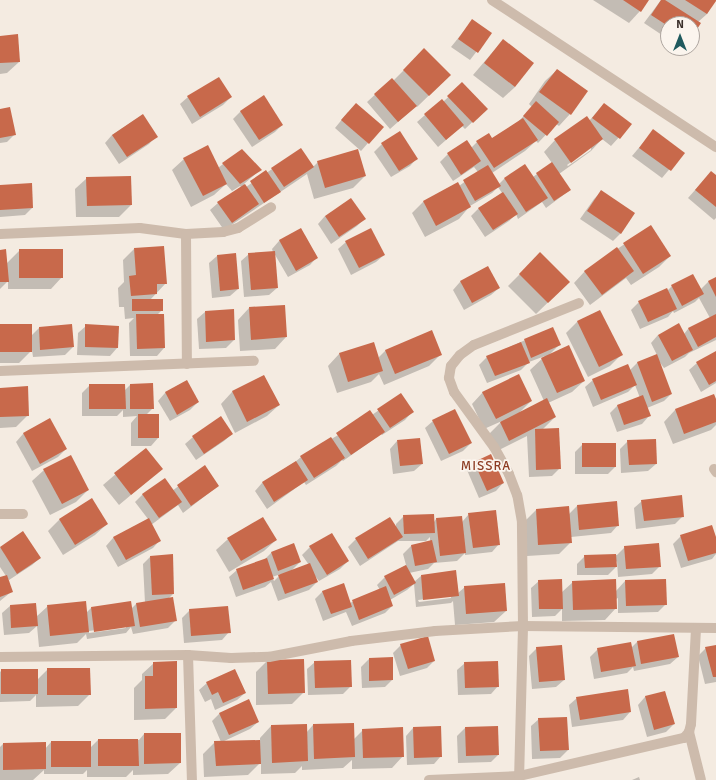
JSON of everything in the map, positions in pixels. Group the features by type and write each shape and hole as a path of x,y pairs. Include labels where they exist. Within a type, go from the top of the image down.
{"street":[{"path":"492,0 716,147"},
{"path":"0,234 140,228 186,234 223,232 238,228 271,207"},
{"path":"186,234 186,364"},
{"path":"519,778 523,626 522,522 517,495 509,474 498,454 454,392 449,378 451,366 455,360 474,345 579,303"},
{"path":"0,371 254,361"},
{"path":"0,514 23,514"},
{"path":"0,656 188,655 231,658 269,657 351,641 393,635 523,626 696,629 716,628"},
{"path":"429,780 519,778 684,738 689,732 691,724 696,629"},
{"path":"188,655 192,780"},
{"path":"689,732 701,780"}],"building":[{"path":"623,0 649,0 641,12"},
{"path":"661,0 665,0 690,16 660,16 660,21 651,15"},
{"path":"685,0 716,0 716,1 707,14"},
{"path":"472,19 492,33 478,53 458,39"},
{"path":"18,34 20,62 0,63 0,36"},
{"path":"503,39 534,63 515,87 484,63"},
{"path":"424,48 451,75 429,96 403,70"},
{"path":"557,69 588,91 571,115 539,92"},
{"path":"219,77 232,97 200,117 187,96"},
{"path":"392,78 417,106 398,122 374,94"},
{"path":"462,82 488,109 473,123 447,96"},
{"path":"264,95 283,125 259,140 240,111"},
{"path":"442,99 464,125 446,140 424,114"},
{"path":"536,101 559,122 547,136 523,116"},
{"path":"356,103 384,127 369,144 341,120"},
{"path":"604,103 632,124 620,139 592,118"},
{"path":"10,107 16,135 0,138 0,109"},
{"path":"143,114 158,137 127,157 112,135"},
{"path":"587,116 603,139 571,163 554,139"},
{"path":"523,118 538,140 494,168 476,141 489,133 492,138"},
{"path":"653,129 685,153 671,171 639,148"},
{"path":"400,131 418,159 399,171 381,143"},
{"path":"467,140 481,161 461,175 447,153"},
{"path":"208,145 227,184 203,196 183,158"},
{"path":"301,148 314,167 284,187 271,168"},
{"path":"242,149 262,170 240,184 222,163"},
{"path":"358,149 366,176 325,188 317,161"},
{"path":"552,162 571,190 554,201 536,173"},
{"path":"525,164 548,198 526,212 504,178"},
{"path":"488,165 501,186 475,201 463,180"},
{"path":"266,170 281,192 264,203 250,181"},
{"path":"711,171 716,175 716,207 695,190"},
{"path":"131,176 132,205 87,206 86,177"},
{"path":"458,182 471,207 436,226 423,201"},
{"path":"32,183 33,208 0,210 0,185"},
{"path":"245,184 259,204 232,223 217,202"},
{"path":"601,190 635,213 621,234 587,211"},
{"path":"503,192 518,214 493,230 478,208"},
{"path":"351,198 366,219 339,237 325,216"},
{"path":"651,225 671,256 643,274 623,243"},
{"path":"301,228 318,258 296,271 279,240"},
{"path":"371,228 385,255 359,268 345,241"},
{"path":"164,246 167,284 157,284 157,294 131,296 129,276 136,275 134,248"},
{"path":"617,247 634,271 602,295 584,271"},
{"path":"6,249 9,282 0,282 0,250"},
{"path":"19,249 63,249 63,278 19,278"},
{"path":"275,251 278,288 251,290 248,253"},
{"path":"540,252 570,282 548,303 519,274"},
{"path":"236,253 239,289 220,291 217,255"},
{"path":"488,266 500,288 472,303 460,281"},
{"path":"693,274 704,294 682,306 671,285"},
{"path":"716,277 716,297 708,281"},
{"path":"667,288 677,309 648,322 638,301"},
{"path":"132,299 163,299 163,311 132,311"},
{"path":"285,305 287,337 251,340 249,307"},
{"path":"234,309 235,340 206,342 205,311"},
{"path":"600,310 623,355 599,367 577,321"},
{"path":"136,314 164,314 165,348 137,349"},
{"path":"716,314 716,337 698,347 688,328"},
{"path":"679,323 693,350 672,361 658,335"},
{"path":"0,324 32,324 32,352 0,352"},
{"path":"72,324 74,347 40,350 39,327"},
{"path":"85,324 119,326 118,348 85,347"},
{"path":"553,327 561,345 531,358 524,339"},
{"path":"432,330 442,355 395,374 385,350"},
{"path":"374,342 383,371 348,382 339,353"},
{"path":"521,342 530,363 495,376 486,356"},
{"path":"569,345 585,381 557,393 541,358"},
{"path":"716,351 716,381 709,385 696,362"},
{"path":"657,354 672,394 652,402 637,362"},
{"path":"628,364 637,385 601,400 592,379"},
{"path":"519,374 532,401 496,419 482,392"},
{"path":"264,375 280,405 247,422 232,391"},
{"path":"187,380 199,402 177,415 165,392"},
{"path":"153,383 154,409 130,409 130,384"},
{"path":"89,384 125,384 126,409 89,409"},
{"path":"28,386 29,416 0,417 0,388"},
{"path":"401,393 414,412 390,428 377,409"},
{"path":"714,394 716,399 716,422 684,434 675,409"},
{"path":"643,395 651,416 624,425 617,405"},
{"path":"547,398 556,417 509,441 500,422"},
{"path":"455,409 472,443 449,454 432,420"},
{"path":"370,410 385,432 351,455 336,433"},
{"path":"138,414 159,414 159,438 138,438"},
{"path":"221,416 233,434 204,454 192,436"},
{"path":"50,418 67,449 40,464 23,433"},
{"path":"559,428 561,469 536,470 535,429"},
{"path":"331,437 345,458 314,478 300,456"},
{"path":"420,438 423,464 400,466 397,440"},
{"path":"656,439 657,464 629,465 627,440"},
{"path":"582,443 616,443 616,467 582,467"},
{"path":"146,448 163,469 131,495 114,473"},
{"path":"491,454 504,483 487,491 474,462"},
{"path":"71,455 89,490 62,504 43,469"},
{"path":"296,461 308,480 274,502 262,482"},
{"path":"205,465 219,486 191,506 177,485"},
{"path":"165,478 182,502 159,518 142,494"},
{"path":"682,495 684,517 644,521 641,500"},
{"path":"92,498 108,524 75,545 59,519"},
{"path":"617,501 619,526 579,530 577,505"},
{"path":"569,506 572,543 538,545 536,509"},
{"path":"496,510 500,545 473,548 468,513"},
{"path":"434,514 435,533 404,534 403,515"},
{"path":"462,516 466,553 440,556 436,518"},
{"path":"263,517 277,540 241,561 227,538"},
{"path":"390,517 403,537 368,559 355,538"},
{"path":"149,518 161,541 126,560 113,537"},
{"path":"712,525 716,537 716,553 688,561 680,535"},
{"path":"23,531 41,558 17,574 0,547"},
{"path":"332,533 349,561 327,575 309,546"},
{"path":"432,540 437,562 415,566 411,545"},
{"path":"294,543 301,562 278,571 271,552"},
{"path":"659,543 661,567 626,569 624,546"},
{"path":"173,554 174,594 152,595 150,556"},
{"path":"616,554 617,567 585,568 584,555"},
{"path":"267,558 274,579 243,590 236,569"},
{"path":"310,563 318,582 285,594 278,575"},
{"path":"406,565 416,583 394,595 384,576"},
{"path":"456,570 459,596 423,600 421,575"},
{"path":"7,575 13,592 0,597 0,577"},
{"path":"562,579 563,609 539,609 538,580"},
{"path":"616,579 617,609 573,610 572,581"},
{"path":"666,579 667,605 626,606 625,580"},
{"path":"344,583 352,607 331,614 322,591"},
{"path":"505,583 507,611 466,614 464,586"},
{"path":"386,586 393,606 359,620 352,600"},
{"path":"173,597 177,621 140,627 136,603"},
{"path":"86,601 89,632 50,636 47,605"},
{"path":"131,601 135,626 94,632 91,607"},
{"path":"36,603 38,626 11,628 10,605"},
{"path":"228,606 231,633 191,636 189,609"},
{"path":"674,634 679,657 641,664 637,641"},
{"path":"428,636 435,661 408,669 400,644"},
{"path":"631,642 636,666 601,672 597,648"},
{"path":"562,645 565,680 539,682 536,647"},
{"path":"716,645 716,677 713,677 705,647"},
{"path":"393,657 393,680 369,681 369,658"},
{"path":"304,659 305,693 268,694 267,660"},
{"path":"351,660 352,687 315,688 314,661"},
{"path":"177,661 177,708 145,709 145,676 153,676 153,662"},
{"path":"498,661 499,687 465,688 464,662"},
{"path":"47,668 90,668 91,695 47,695"},
{"path":"1,669 38,669 38,694 1,694"},
{"path":"235,669 246,693 223,703 218,692 212,695 206,682"},
{"path":"628,689 631,712 580,720 576,697"},
{"path":"665,691 675,724 654,730 645,696"},
{"path":"249,699 259,722 229,735 219,713"},
{"path":"567,717 569,750 540,751 538,718"},
{"path":"354,723 355,757 314,759 313,724"},
{"path":"307,724 308,761 272,763 271,725"},
{"path":"441,726 442,757 414,758 413,727"},
{"path":"498,726 499,755 466,756 465,727"},
{"path":"403,727 404,757 363,758 362,729"},
{"path":"144,733 181,733 181,763 144,764"},
{"path":"98,739 138,739 139,766 98,766"},
{"path":"260,740 261,764 216,766 214,741"},
{"path":"51,741 91,741 91,767 51,767"},
{"path":"46,742 46,769 3,770 3,743"}],"district":[{"name":"MISSRA","path":"486,466"}]}
